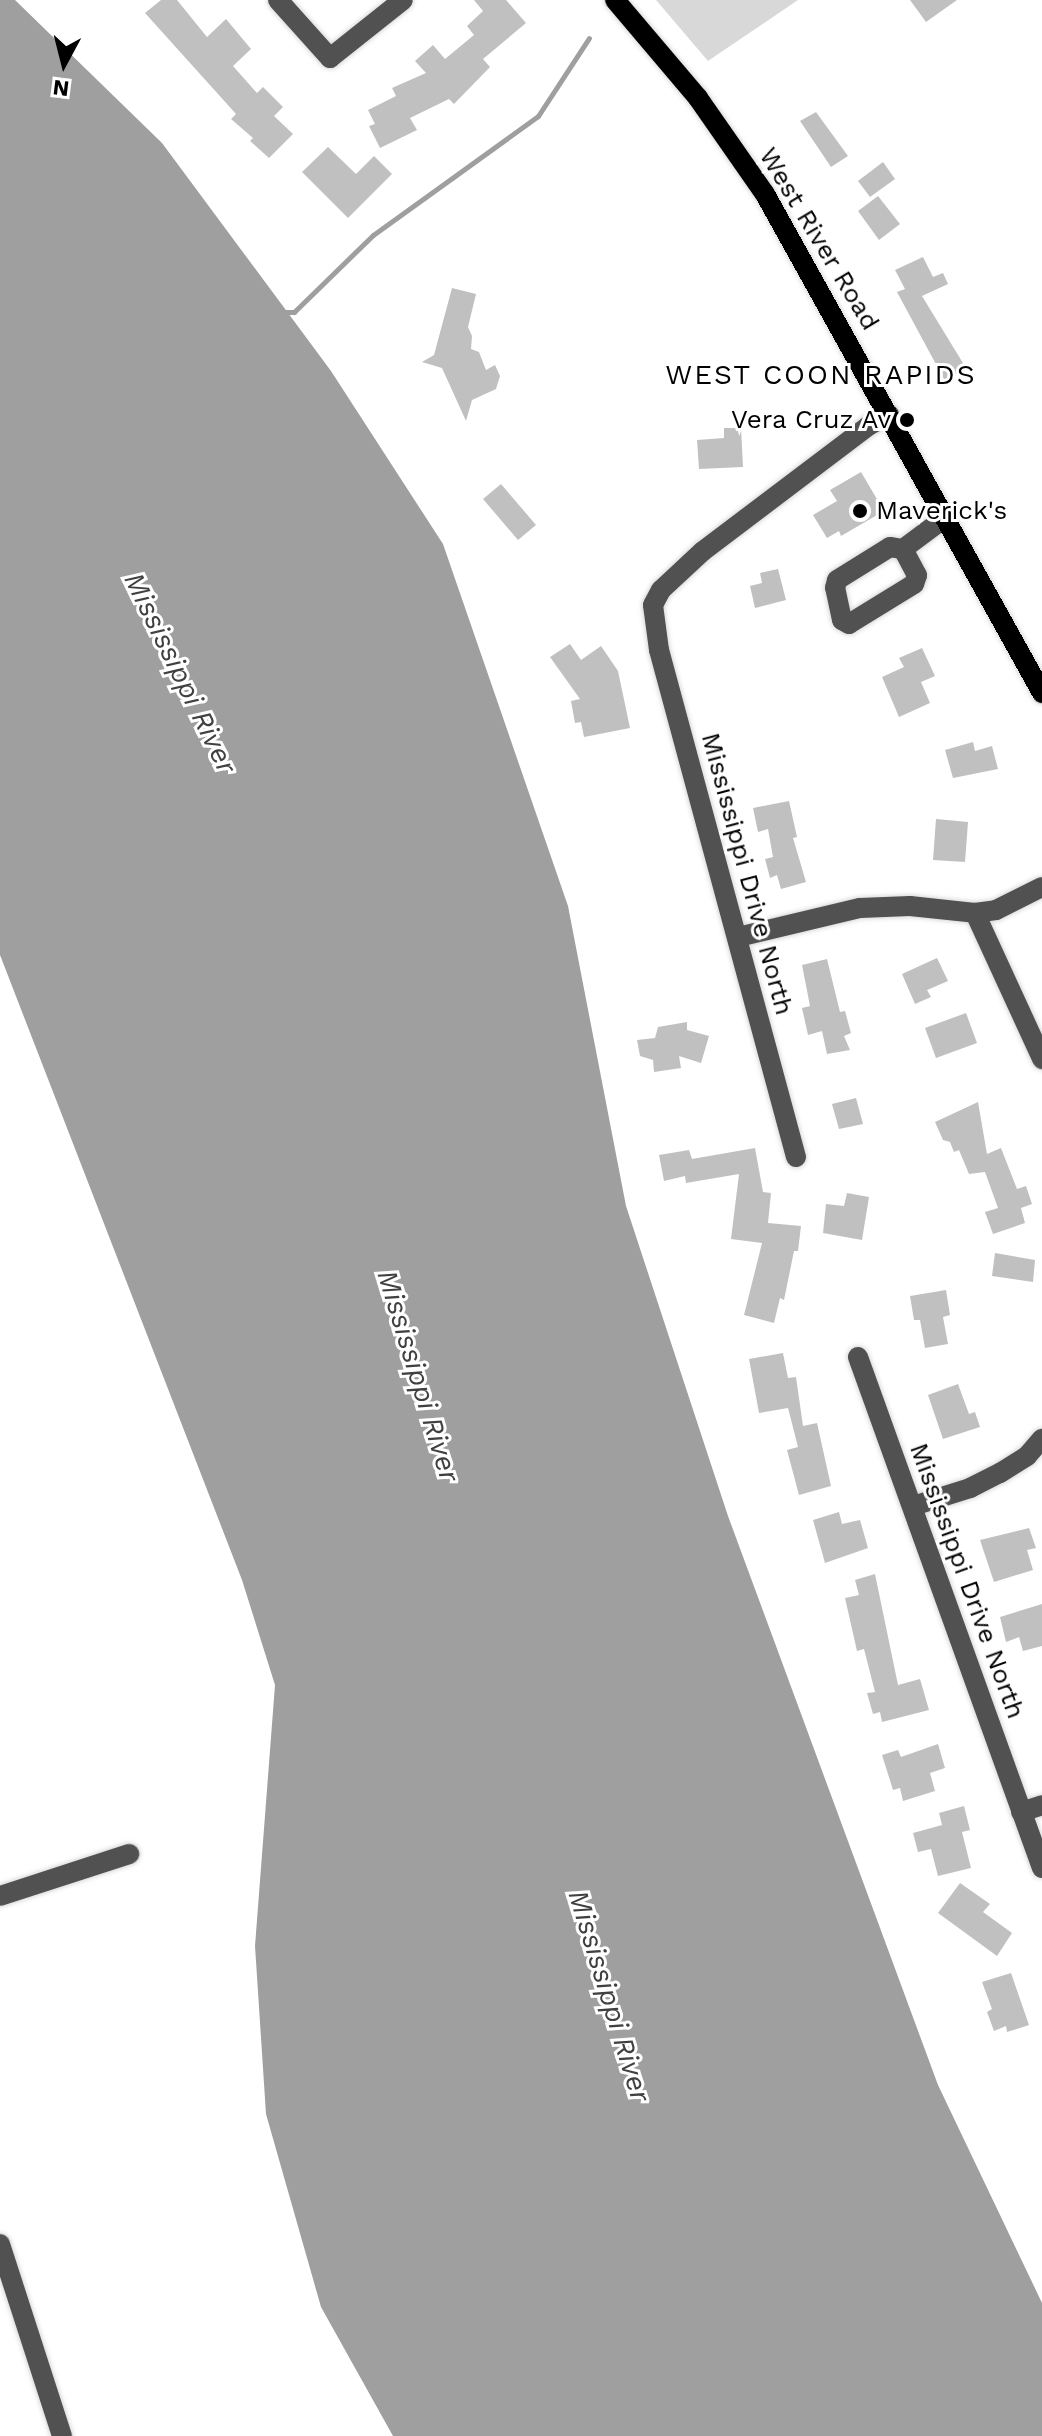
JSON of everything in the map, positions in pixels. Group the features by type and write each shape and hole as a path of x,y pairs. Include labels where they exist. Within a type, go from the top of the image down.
{"main road":[{"name":"West River Road","path":"615,0 698,98 749,169 1042,693"}],"street":[{"path":"278,0 330,58 403,0"},
{"name":"Mississippi Drive North","path":"796,1157 659,650 653,605 661,590 703,551 868,426 889,415"},
{"path":"903,549 946,517"},
{"path":"738,937 860,908 910,906 975,913 996,910 1042,887"},
{"path":"975,913 1042,1059"},
{"name":"Mississippi Drive North","path":"858,1357 1042,1868"},
{"path":"913,1506 970,1488 1000,1473 1027,1456 1042,1439"},
{"path":"1021,1812 1042,1805"},
{"path":"0,1896 129,1854"},
{"path":"0,2244 62,2436"}],"shaded area":[{"path":"656,0 798,0 708,61"}],"water":[{"name":"Mississippi River","path":"0,0 15,0 162,143 331,371 443,544 568,906 626,1206 728,1516 938,2085 1042,2303 1042,2436 393,2436 321,2307 266,2114 255,1946 275,1685 242,1580 0,955"}],"building":[{"path":"161,0 177,0 207,37 226,19 251,49 233,66 257,93 263,87 283,107 274,116 293,134 269,158 250,141 253,138 231,119 236,114 145,13"},
{"path":"474,0 506,0 526,23 483,59 490,67 454,104 449,99 410,118 417,130 380,148 369,126 375,124 368,110 396,96 392,88 426,73 415,61 433,45 445,59 474,35 467,26 483,11"},
{"path":"910,0 957,0 926,22"},
{"path":"816,112 848,156 831,167 800,121"},
{"path":"328,147 356,174 374,156 392,174 348,218 302,172"},
{"path":"883,162 895,179 870,197 858,181"},
{"path":"878,196 900,224 879,240 858,211"},
{"path":"923,257 933,277 943,273 948,284 922,296 966,368 945,381 897,292 905,289 895,270"},
{"path":"452,288 476,294 468,327 472,336 471,349 479,352 486,370 495,365 500,376 496,389 472,400 466,421 442,368 422,362 434,355"},
{"path":"724,428 741,428 743,467 699,469 697,440 724,438"},
{"path":"861,472 884,511 841,536 839,531 827,538 813,515 837,501 830,490"},
{"path":"501,484 536,525 518,540 483,499"},
{"path":"778,569 786,600 755,608 750,586 762,583 760,573"},
{"path":"570,644 581,660 601,646 618,671 630,728 584,737 581,722 575,723 571,701 580,699 550,657"},
{"path":"922,648 935,676 921,682 930,703 899,717 882,677 904,667 899,658"},
{"path":"973,742 975,751 992,746 998,769 953,778 945,750"},
{"path":"789,801 797,837 793,838 806,882 781,889 777,875 770,878 765,859 773,857 768,829 758,832 753,808"},
{"path":"936,819 968,822 965,862 933,860"},
{"path":"937,958 948,981 927,990 931,997 915,1004 902,974"},
{"path":"827,959 840,1012 845,1011 851,1033 844,1036 850,1050 827,1054 822,1031 808,1035 802,1008 810,1006 802,965"},
{"path":"966,1013 977,1043 936,1058 925,1028"},
{"path":"687,1022 687,1030 709,1036 701,1063 679,1056 681,1068 654,1072 653,1060 640,1056 637,1040 655,1038 658,1027"},
{"path":"856,1098 863,1124 839,1129 832,1104"},
{"path":"978,1102 987,1154 1001,1148 1017,1189 1026,1186 1032,1204 1021,1208 1025,1223 993,1234 985,1212 998,1208 985,1172 969,1174 959,1150 954,1152 950,1142 943,1140 935,1122"},
{"path":"755,1148 763,1192 771,1193 768,1223 801,1226 798,1251 794,1251 784,1300 780,1298 774,1323 744,1315 762,1243 731,1239 739,1174 686,1183 685,1176 664,1181 659,1155 689,1150 692,1159"},
{"path":"847,1193 869,1197 862,1240 823,1233 826,1204 844,1206"},
{"path":"995,1253 1035,1260 1033,1282 992,1276"},
{"path":"946,1290 950,1315 943,1317 948,1344 925,1348 920,1320 914,1320 910,1296"},
{"path":"783,1353 788,1378 796,1377 803,1426 817,1423 831,1486 799,1495 787,1450 798,1447 788,1408 759,1413 749,1359"},
{"path":"958,1384 969,1414 975,1412 980,1427 943,1439 928,1395"},
{"path":"839,1512 842,1524 860,1520 868,1548 825,1563 813,1520"},
{"path":"1029,1528 1036,1548 1027,1550 1033,1570 994,1582 980,1540"},
{"path":"875,1574 898,1685 920,1679 929,1710 882,1722 880,1712 873,1714 867,1693 875,1692 864,1649 857,1651 845,1598 859,1595 855,1580"},
{"path":"1042,1604 1042,1646 1023,1651 1019,1637 1006,1642 1000,1617"},
{"path":"938,1744 945,1768 930,1773 935,1791 903,1801 900,1788 893,1790 882,1755 898,1750 901,1757"},
{"path":"964,1806 970,1830 962,1832 971,1868 938,1876 931,1849 918,1852 913,1833 942,1825 939,1813"},
{"path":"960,1883 990,1904 983,1912 1012,1933 997,1956 938,1913"},
{"path":"1011,1973 1029,2025 1007,2032 1006,2026 994,2031 987,2012 992,2009 982,1982"}],"waterway":[{"path":"282,312 294,312 373,235 538,116 589,38"}],"place":[{"name":"Vera Cruz Av","path":"907,420"},
{"name":"Maverick's","path":"860,511"}],"district":[{"name":"WEST COON RAPIDS","path":"821,375"}]}
